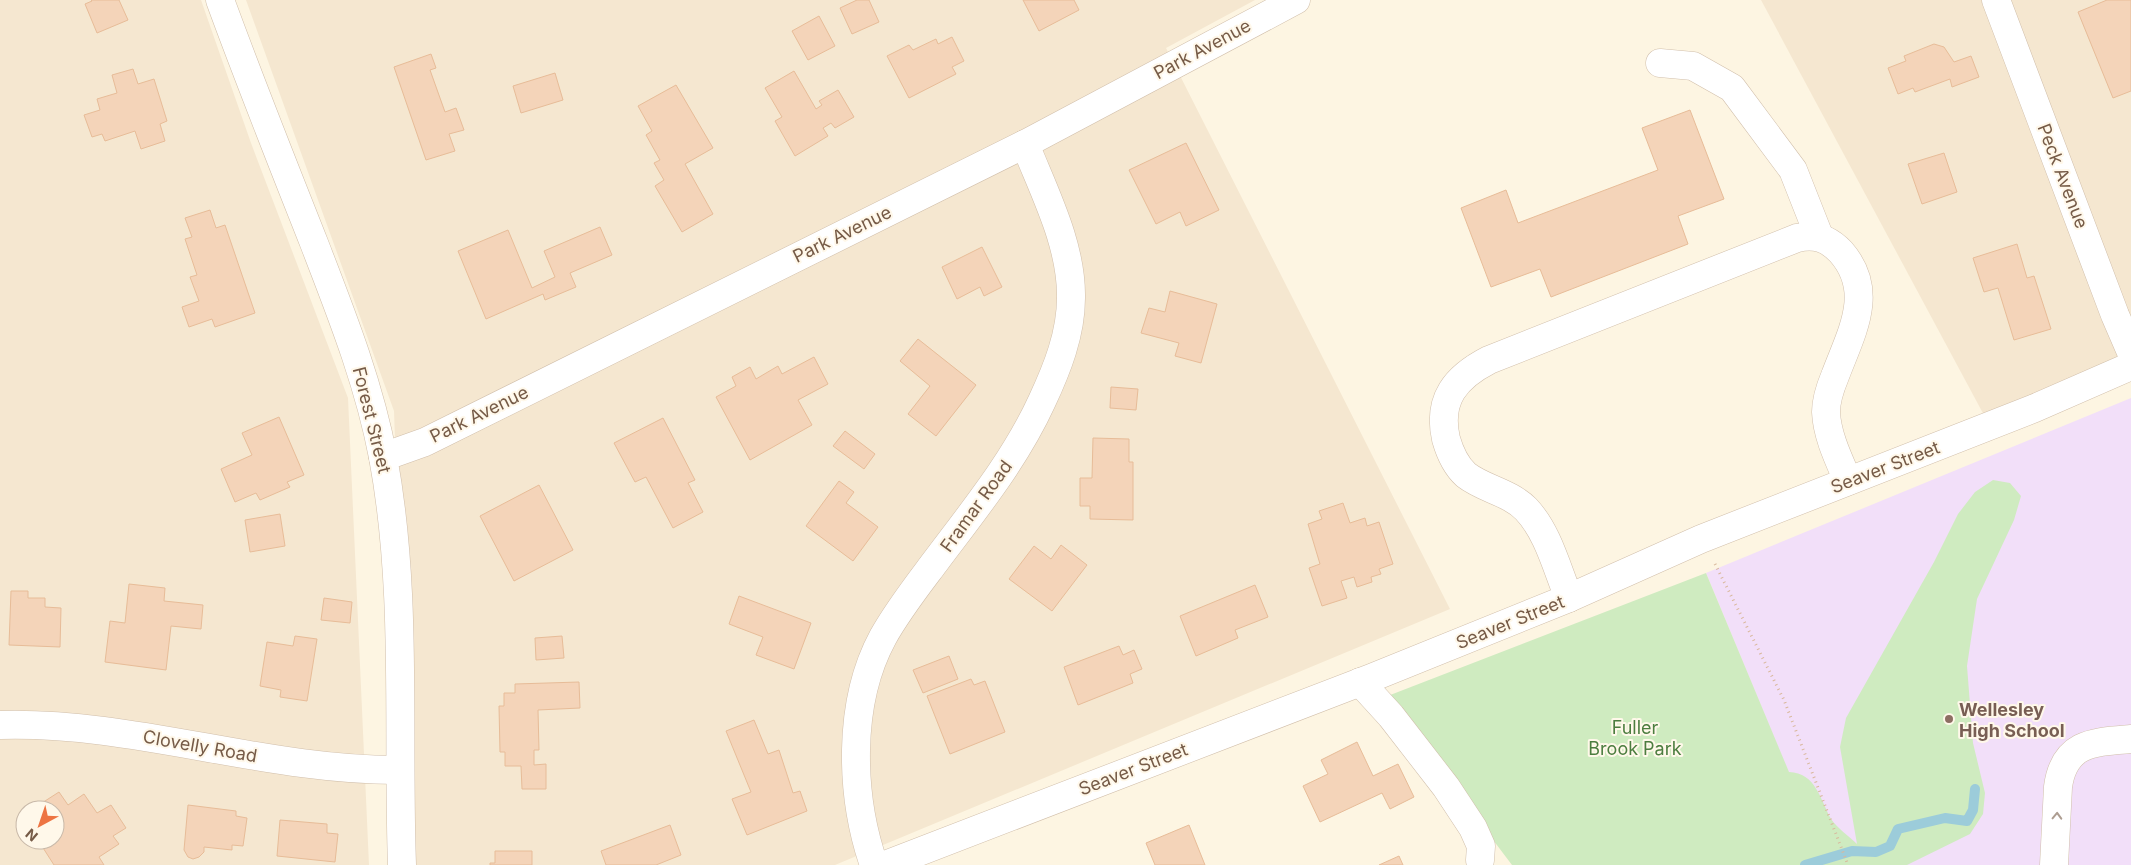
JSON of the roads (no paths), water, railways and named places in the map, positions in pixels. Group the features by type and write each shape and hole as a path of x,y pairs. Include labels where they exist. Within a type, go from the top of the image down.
{"street":[{"name":"Forest Street","path":"220,0 349,336 376,423 383,457 394,541 399,616 402,865"},
{"name":"Park Avenue","path":"383,457 425,442 1024,144 1296,0"},
{"name":"Peck Avenue","path":"1996,0 2131,352"},
{"path":"1660,63 1693,66 1732,88 1793,170 1819,236"},
{"name":"Framar Road","path":"874,865 860,811 856,768 862,704 873,659 882,638 905,602 999,477 1022,442 1055,371 1064,347 1069,323 1071,298 1065,253 1024,144"},
{"path":"1569,598 1544,538 1536,522 1525,508 1513,499 1476,481 1455,463 1449,448 1443,417 1452,390 1460,379 1474,368 1490,360 1797,238 1819,236 1833,245 1844,256 1857,277 1860,291 1856,320 1827,397 1826,412 1832,440 1848,481"},
{"name":"Seaver Street","path":"885,865 1360,682 1569,598 1701,539 2042,405 2131,366"},
{"path":"1360,682 1391,716 1446,787 1473,828 1481,846 1480,860"},
{"name":"Clovelly Road","path":"0,725 38,725 100,729 279,759 352,769 400,770"},
{"path":"2054,865 2059,774 2065,762 2074,752 2086,745 2131,738"}],"waterway":[{"path":"1805,865 1852,851 1876,852 1890,846 1898,829 1945,818 1967,821 1973,810 1975,789"}],"place":[{"name":"Wellesley High School","path":"1949,719"}],"park label":[{"name":"Fuller Brook Park","path":"1635,738"}]}
